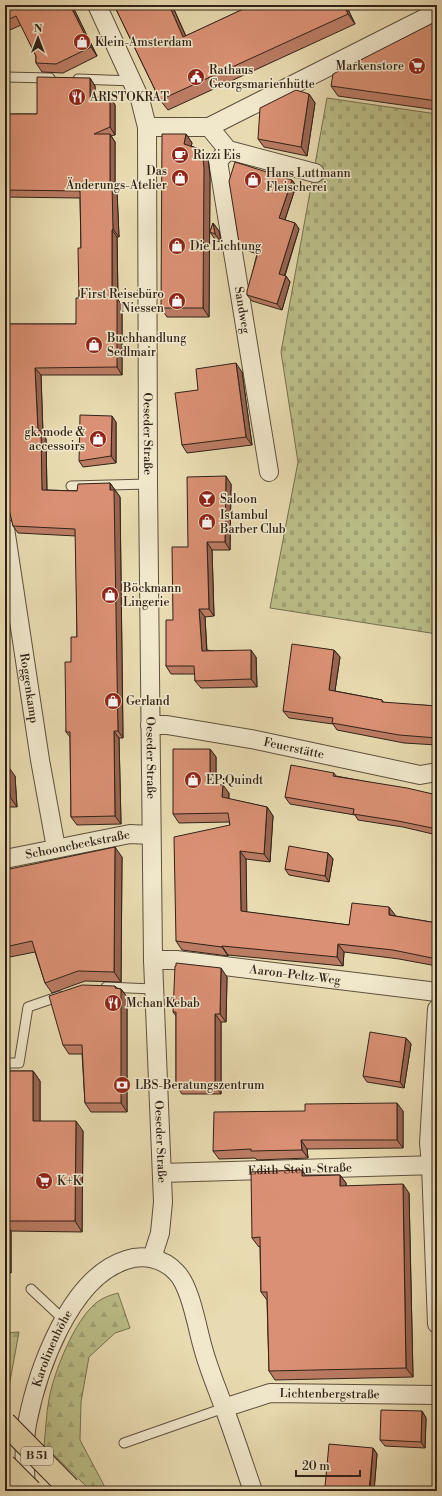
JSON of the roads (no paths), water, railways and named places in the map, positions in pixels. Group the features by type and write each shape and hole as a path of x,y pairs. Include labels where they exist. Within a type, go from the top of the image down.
{"highway":[{"name":"B 51","path":"5,1423 69,1488"},
{"name":"B 51","path":"5,1465 31,1491"}],"street":[{"name":"Oeseder Straße","path":"97,5 133,81 140,99 147,127 148,484 153,988 163,1202 160,1233 152,1258"},
{"path":"147,127 209,127 437,12"},
{"path":"209,127 228,150 315,173"},
{"name":"Sandweg","path":"228,150 218,161 269,472"},
{"name":"Roggenkamp","path":"5,528 38,745 56,848"},
{"name":"Feuerstätte","path":"150,725 166,726 256,740 420,775 437,772"},
{"name":"Schoonebeekstraße","path":"5,859 130,834 151,835"},
{"name":"Aaron-Peltz-Weg","path":"153,960 176,960 437,992"},
{"path":"437,1009 429,1143 434,1165 437,1324"},
{"name":"Edith-Stein-Straße","path":"162,1173 434,1165"},
{"name":"Karolinenhöhe","path":"26,1491 25,1463 27,1426 37,1383 47,1353 63,1319 84,1290 99,1275 118,1262 135,1257 152,1258"},
{"path":"152,1258 166,1264 176,1272 183,1282 194,1314 203,1349 253,1491"},
{"name":"Lichtenbergstraße","path":"224,1408 270,1393 437,1395"}],"lane":[{"path":"5,77 133,81"},
{"path":"71,486 148,484"},
{"path":"94,987 153,988"},
{"path":"5,1063 19,1063 28,1007 72,992"},
{"path":"31,1289 63,1319"},
{"path":"124,1443 224,1408"}],"place":[{"name":"Klein-Amsterdam","path":"82,42"},
{"name":"Markenstore","path":"417,66"},
{"name":"Rathaus Georgsmarienhütte","path":"196,77"},
{"name":"ARISTOKRAT","path":"77,97"},
{"name":"Rizzi Eis","path":"180,155"},
{"name":"Das Änderungs-Atelier","path":"180,178"},
{"name":"Hans Luttmann Fleischerei","path":"253,180"},
{"name":"Die Lichtung","path":"177,246"},
{"name":"First Reisebüro Niessen","path":"177,301"},
{"name":"Buchhandlung Sedlmair","path":"94,345"},
{"name":"gk. mode & accessoirs","path":"98,439"},
{"name":"Saloon","path":"207,499"},
{"name":"Istambul Barber Club","path":"207,522"},
{"name":"Böckmann Lingerie","path":"110,595"},
{"name":"Gerland","path":"113,701"},
{"name":"EP:Quindt","path":"193,780"},
{"name":"Mchan Kebab","path":"113,1003"},
{"name":"LBS-Beratungszentrum","path":"122,1085"},
{"name":"K+K","path":"44,1181"}]}
